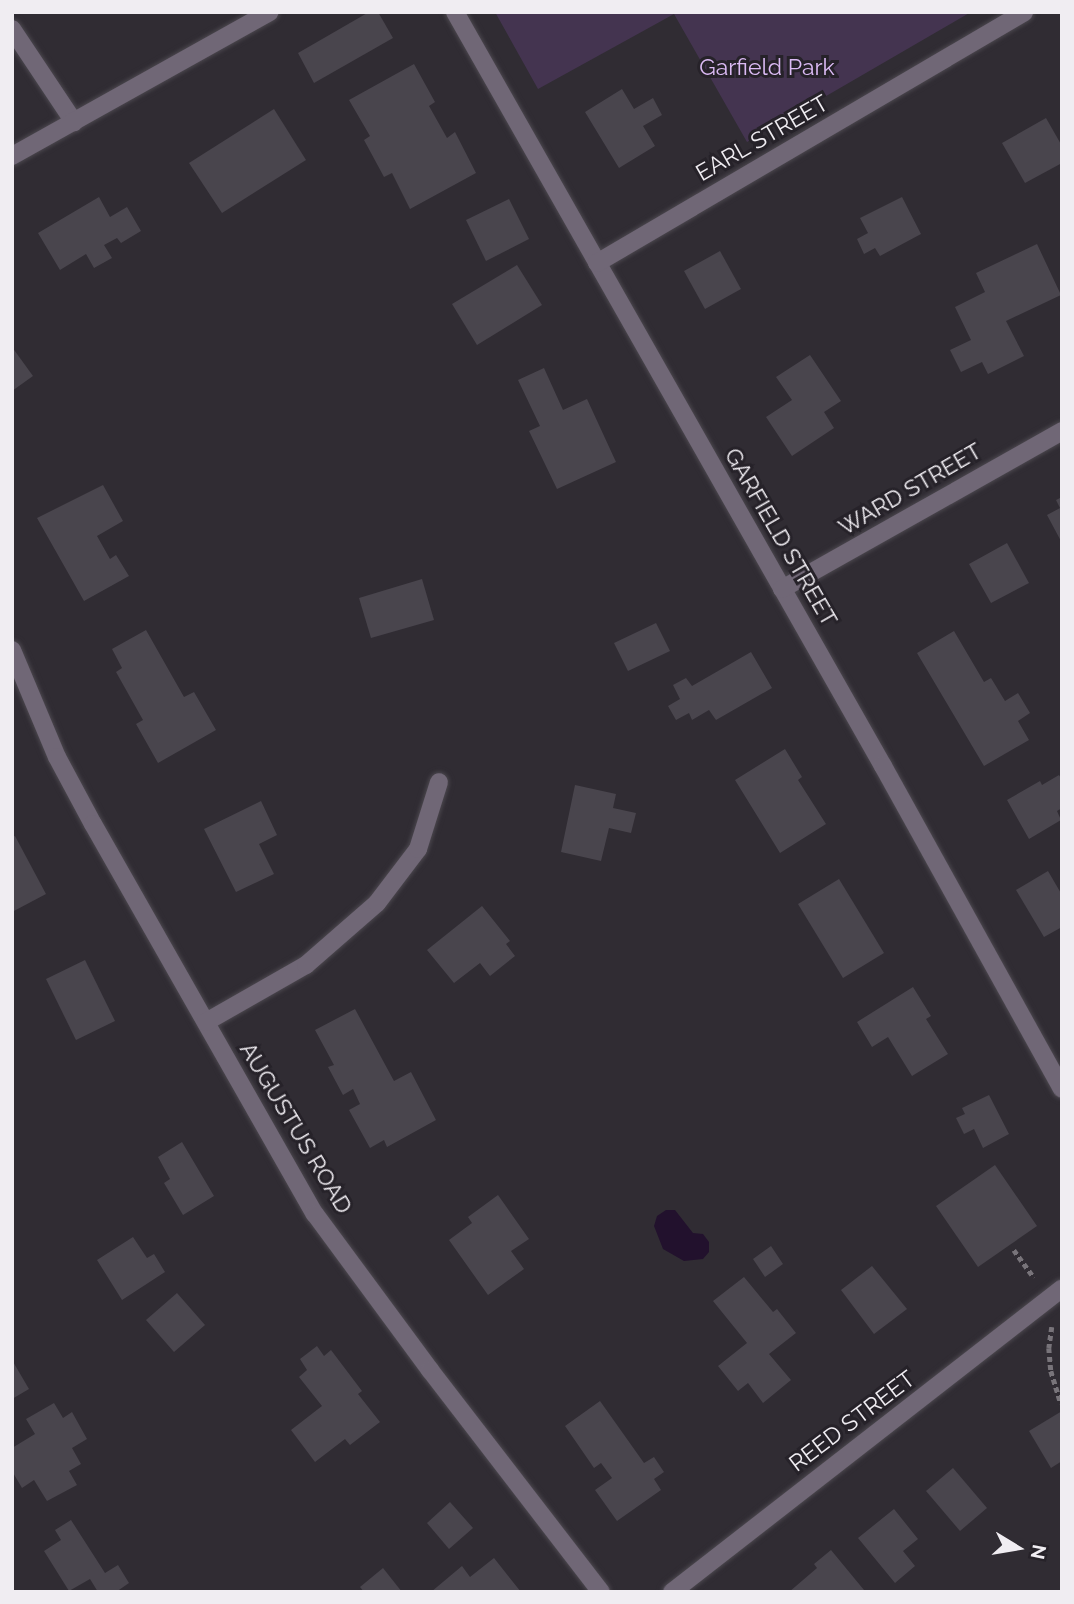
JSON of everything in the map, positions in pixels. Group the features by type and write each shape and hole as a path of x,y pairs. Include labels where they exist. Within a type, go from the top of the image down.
{"street":[{"path":"12,156 270,12"},
{"name":"GARFIELD STREET","path":"454,12 1062,1089"},
{"name":"EARL STREET","path":"597,263 1024,12"},
{"path":"12,29 74,122"},
{"name":"WARD STREET","path":"782,589 1062,431"},
{"name":"AUGUSTUS ROAD","path":"12,650 57,757 315,1214 430,1370 601,1592"},
{"path":"206,1022 306,965 377,903 418,849 439,782"},
{"name":"REED STREET","path":"671,1592 1050,1297"}],"path":[{"path":"1014,1250 1050,1297 1051,1371 1061,1404"}],"green space":[{"name":"Garfield Park","path":"495,12 971,12 747,142 674,14 538,89"}],"shaded area":[{"path":"666,1210 675,1210 693,1233 703,1234 709,1242 709,1252 703,1259 684,1261 663,1249 654,1226 657,1216"}],"building":[{"path":"369,12 378,12 393,38 314,83 298,53"},
{"path":"414,64 435,102 429,106 447,138 455,132 476,173 410,209 392,173 384,177 364,140 370,136 349,100"},
{"path":"622,89 634,109 653,98 662,115 643,126 655,146 619,168 585,112"},
{"path":"274,109 306,160 222,213 189,163"},
{"path":"1046,118 1062,146 1062,163 1025,183 1002,143"},
{"path":"99,197 110,217 127,207 141,231 121,243 117,238 104,245 112,258 94,268 86,254 60,270 38,233"},
{"path":"902,197 921,234 880,256 875,248 864,254 857,239 868,233 860,218"},
{"path":"509,199 529,239 486,261 466,220"},
{"path":"1037,244 1061,295 1006,321 1024,356 988,374 982,362 961,372 950,350 971,340 955,307 985,292 976,273"},
{"path":"720,251 741,289 705,309 684,271"},
{"path":"517,265 542,305 477,345 452,304"},
{"path":"12,347 33,376 12,391"},
{"path":"810,355 841,401 824,412 834,428 792,456 766,417 792,400 776,377"},
{"path":"544,368 563,410 587,399 616,462 557,489 529,431 540,426 518,380"},
{"path":"103,485 123,521 97,536 110,559 116,555 129,576 84,601 37,518"},
{"path":"1062,497 1062,543 1047,515 1060,508 1056,500"},
{"path":"1007,543 1029,583 991,603 969,564"},
{"path":"422,579 434,620 371,638 359,598"},
{"path":"656,623 670,651 628,671 614,643"},
{"path":"146,630 184,697 194,692 216,730 158,763 136,724 143,720 116,672 122,668 112,649"},
{"path":"954,631 984,682 991,678 1005,701 1018,693 1030,713 1018,721 1029,740 984,766 917,653"},
{"path":"751,652 772,688 716,720 709,710 692,720 689,713 676,720 668,706 680,699 673,685 686,678 692,686"},
{"path":"785,749 802,777 798,780 826,824 780,853 735,780"},
{"path":"1059,775 1062,780 1062,808 1057,811 1061,820 1029,839 1007,800 1040,781 1042,785"},
{"path":"575,785 616,794 613,808 636,813 631,833 609,828 601,861 561,852"},
{"path":"261,801 277,835 259,844 274,874 236,892 204,829"},
{"path":"15,836 46,894 12,912 12,837"},
{"path":"1048,871 1062,895 1062,927 1044,937 1016,890"},
{"path":"839,879 884,953 843,978 798,904"},
{"path":"482,906 510,941 506,944 515,956 490,976 480,963 454,983 427,950"},
{"path":"85,960 115,1021 76,1040 46,979"},
{"path":"913,987 931,1016 926,1019 948,1054 912,1076 888,1037 872,1047 857,1022"},
{"path":"355,1009 394,1081 411,1072 436,1120 387,1147 384,1140 370,1148 349,1110 360,1104 353,1089 343,1095 328,1067 334,1065 315,1030"},
{"path":"989,1095 1009,1134 983,1148 974,1129 964,1134 956,1118 965,1114 962,1108"},
{"path":"182,1142 214,1196 183,1215 164,1183 170,1179 158,1157"},
{"path":"995,1165 1037,1226 978,1267 936,1206"},
{"path":"498,1195 529,1239 511,1251 524,1269 488,1295 449,1240 472,1223 468,1217"},
{"path":"133,1237 147,1258 154,1254 165,1272 122,1300 97,1260"},
{"path":"771,1246 783,1264 765,1277 753,1259"},
{"path":"872,1266 907,1309 874,1334 841,1290"},
{"path":"744,1277 773,1312 777,1309 796,1333 769,1354 791,1380 763,1403 748,1383 738,1391 718,1366 747,1343 713,1301"},
{"path":"177,1293 205,1325 174,1352 146,1320"},
{"path":"317,1346 324,1356 331,1350 362,1391 358,1394 380,1422 350,1445 345,1439 315,1462 291,1430 322,1406 299,1377 307,1370 300,1359"},
{"path":"12,1360 29,1389 12,1399"},
{"path":"600,1401 644,1463 654,1457 664,1472 654,1479 661,1490 617,1521 595,1490 612,1478 601,1463 594,1468 565,1426"},
{"path":"54,1403 63,1418 72,1412 87,1439 72,1448 81,1464 69,1471 77,1485 47,1501 34,1480 22,1488 12,1471 12,1448 35,1434 26,1419"},
{"path":"1062,1411 1062,1461 1051,1468 1029,1431"},
{"path":"953,1468 987,1508 960,1531 926,1491"},
{"path":"450,1502 473,1528 449,1549 427,1523"},
{"path":"894,1509 918,1539 903,1551 915,1566 895,1583 858,1538"},
{"path":"71,1520 105,1573 118,1565 129,1583 116,1592 98,1592 90,1579 69,1591 44,1551 61,1540 55,1530"},
{"path":"831,1550 864,1590 789,1592 817,1568 814,1564"},
{"path":"494,1558 521,1592 431,1592 462,1566 470,1577"},
{"path":"383,1568 402,1592 364,1592 360,1587"}]}
